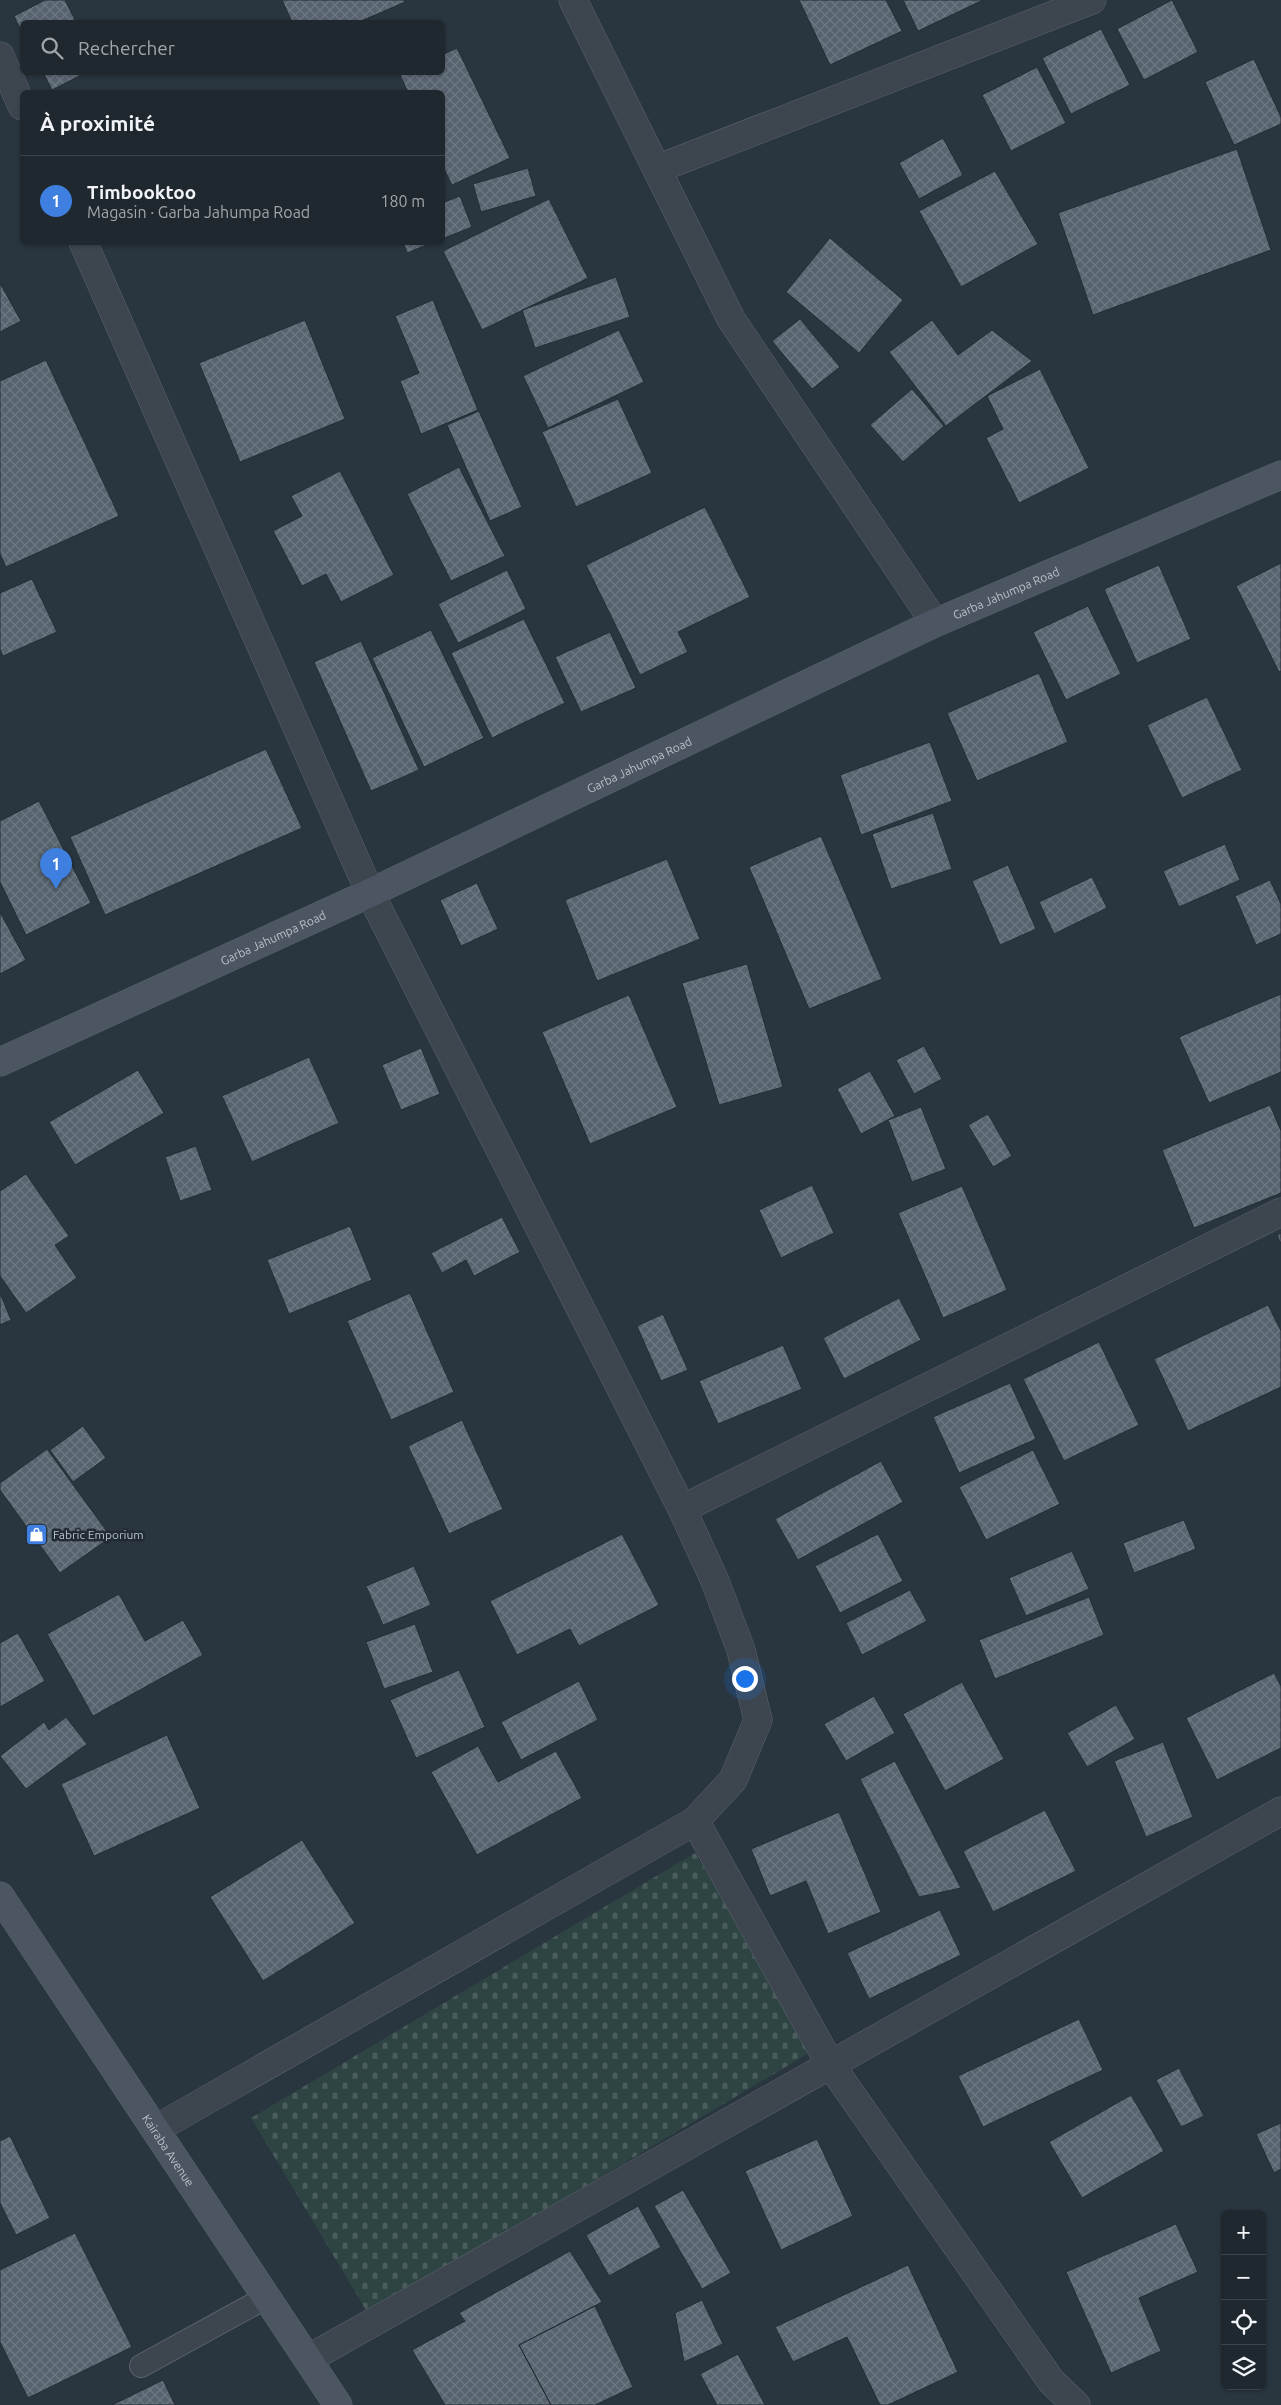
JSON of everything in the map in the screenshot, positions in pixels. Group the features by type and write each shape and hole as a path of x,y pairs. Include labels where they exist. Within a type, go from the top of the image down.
{"street":[{"path":"573,0 731,318 935,623"},
{"path":"657,170 1036,9 1092,0"},
{"path":"0,56 20,101"},
{"path":"84,245 370,893 682,1509 715,1581 741,1650 758,1720 733,1780 695,1821 156,2129"},
{"name":"Garba Jahumpa Road","path":"0,1062 370,893 935,623 1281,475"},
{"path":"682,1509 1281,1212"},
{"path":"308,2359 1281,1811"},
{"path":"695,1821 830,2064 1051,2381 1076,2405"},
{"name":"Kairaba Avenue","path":"0,1896 156,2129 265,2298 338,2405"}],"lane":[{"path":"141,2366 265,2298"}],"green space":[{"path":"695,1853 814,2050 369,2315 251,2118"}],"building":[{"path":"45,0 65,0 75,20 20,20 20,29 14,16"},
{"path":"282,0 404,0 405,2 364,20 291,20"},
{"path":"799,0 886,0 902,31 830,65"},
{"path":"903,0 983,0 918,31"},
{"path":"1172,0 1198,52 1144,80 1117,29"},
{"path":"1101,29 1130,85 1071,114 1042,58"},
{"path":"457,48 510,158 452,185 445,171 445,90 407,90 400,75 445,75 445,54"},
{"path":"1254,59 1281,117 1281,124 1234,145 1205,82"},
{"path":"1037,67 1066,123 1011,151 982,95"},
{"path":"44,75 81,75 52,90"},
{"path":"943,138 963,175 919,199 899,163"},
{"path":"1237,149 1271,250 1093,315 1058,213"},
{"path":"528,168 536,196 481,212 473,184"},
{"path":"995,171 1038,244 961,287 919,211"},
{"path":"460,196 472,227 445,238 445,202"},
{"path":"549,199 588,278 482,330 443,251"},
{"path":"830,238 903,300 859,353 786,292"},
{"path":"404,245 427,245 407,253"},
{"path":"616,277 630,317 535,348 522,310"},
{"path":"0,283 21,321 0,332"},
{"path":"433,300 478,410 421,434 400,381 419,373 395,316"},
{"path":"800,319 840,367 812,389 772,341"},
{"path":"305,320 345,419 240,462 199,363"},
{"path":"932,320 958,355 992,330 1032,361 946,426 889,352"},
{"path":"619,330 644,382 548,428 523,376"},
{"path":"46,360 119,516 6,567 0,554 0,381"},
{"path":"1040,369 1089,468 1019,503 986,438 1003,429 987,396"},
{"path":"912,389 944,426 903,462 870,425"},
{"path":"618,399 652,473 576,507 542,432"},
{"path":"479,411 522,507 490,521 447,425"},
{"path":"459,467 505,556 451,581 407,494"},
{"path":"340,471 394,575 341,602 326,574 302,586 273,531 302,516 291,496"},
{"path":"705,507 750,597 678,632 688,652 640,675 586,565"},
{"path":"1281,563 1281,671 1279,672 1236,586"},
{"path":"1159,565 1191,639 1137,663 1104,589"},
{"path":"507,570 526,609 458,643 438,604"},
{"path":"32,579 57,632 3,656 0,649 0,593"},
{"path":"1088,606 1121,674 1066,700 1033,632"},
{"path":"524,619 565,703 492,738 451,653"},
{"path":"431,630 484,738 424,767 372,658"},
{"path":"610,632 636,688 581,712 555,657"},
{"path":"361,641 419,770 371,791 314,662"},
{"path":"1039,673 1068,742 977,781 947,713"},
{"path":"1207,697 1242,770 1182,798 1147,725"},
{"path":"930,742 952,801 861,835 840,775"},
{"path":"266,749 302,828 105,915 70,837"},
{"path":"39,801 91,903 26,935 0,882 0,821"},
{"path":"933,813 952,869 891,889 872,834"},
{"path":"821,836 882,979 809,1009 749,867"},
{"path":"1225,844 1240,880 1179,907 1163,871"},
{"path":"667,859 700,939 597,981 565,900"},
{"path":"1008,865 1036,929 1000,945 972,881"},
{"path":"1092,877 1107,908 1054,934 1039,902"},
{"path":"1270,880 1281,904 1281,934 1256,945 1235,896"},
{"path":"477,883 498,929 461,946 440,900"},
{"path":"0,912 26,960 0,974"},
{"path":"747,964 783,1087 719,1105 682,983"},
{"path":"1281,994 1281,1072 1209,1103 1179,1037"},
{"path":"629,995 677,1107 590,1144 542,1032"},
{"path":"924,1046 942,1079 914,1094 896,1060"},
{"path":"421,1048 440,1094 401,1110 382,1065"},
{"path":"309,1057 339,1123 252,1162 222,1096"},
{"path":"138,1070 164,1113 75,1165 49,1122"},
{"path":"870,1071 895,1116 861,1134 837,1089"},
{"path":"1270,1105 1281,1131 1281,1193 1194,1228 1162,1150"},
{"path":"921,1107 946,1169 912,1182 888,1120"},
{"path":"988,1114 1012,1156 993,1167 968,1125"},
{"path":"196,1146 212,1190 180,1201 165,1157"},
{"path":"26,1174 69,1236 55,1245 77,1278 26,1313 0,1276 0,1191"},
{"path":"812,1185 834,1233 781,1258 759,1210"},
{"path":"962,1186 1007,1290 943,1318 898,1213"},
{"path":"502,1217 520,1252 474,1276 466,1260 442,1273 431,1253"},
{"path":"350,1226 372,1280 289,1314 267,1260"},
{"path":"1281,1233 1281,1244 1277,1235"},
{"path":"0,1293 11,1320 0,1325"},
{"path":"410,1293 454,1392 391,1420 347,1321"},
{"path":"899,1298 921,1340 844,1379 823,1338"},
{"path":"1268,1305 1281,1331 1281,1387 1188,1431 1154,1359"},
{"path":"663,1314 688,1370 661,1381 637,1326"},
{"path":"1099,1342 1139,1425 1064,1461 1023,1379"},
{"path":"783,1345 802,1389 718,1424 699,1381"},
{"path":"1010,1383 1036,1439 959,1473 933,1417"},
{"path":"462,1420 503,1509 449,1534 408,1446"},
{"path":"83,1426 106,1458 73,1482 50,1450"},
{"path":"47,1449 111,1537 60,1573 0,1490 0,1483"},
{"path":"1033,1450 1060,1504 986,1540 959,1487"},
{"path":"881,1461 903,1502 798,1560 775,1519"},
{"path":"1184,1520 1196,1549 1134,1573 1123,1543"},
{"path":"622,1534 659,1605 579,1646 570,1629 517,1655 490,1601"},
{"path":"878,1534 903,1581 840,1613 815,1566"},
{"path":"1072,1551 1089,1589 1026,1616 1009,1578"},
{"path":"414,1566 431,1605 383,1625 366,1586"},
{"path":"910,1590 927,1621 862,1655 846,1623"},
{"path":"119,1594 145,1641 183,1620 203,1655 93,1716 47,1634"},
{"path":"1089,1597 1104,1635 995,1679 979,1640"},
{"path":"415,1624 433,1672 384,1689 366,1642"},
{"path":"18,1633 45,1681 0,1707 0,1643"},
{"path":"459,1670 485,1727 416,1758 390,1700"},
{"path":"1274,1673 1281,1686 1281,1748 1217,1780 1186,1718"},
{"path":"579,1681 598,1720 521,1760 501,1722"},
{"path":"962,1682 1004,1759 945,1791 903,1714"},
{"path":"874,1696 895,1733 846,1761 824,1724"},
{"path":"1116,1705 1135,1739 1087,1767 1067,1733"},
{"path":"66,1717 87,1744 26,1789 0,1756 44,1722 49,1730"},
{"path":"167,1735 200,1808 94,1856 61,1784"},
{"path":"1163,1742 1193,1817 1146,1837 1114,1761"},
{"path":"478,1746 498,1782 556,1751 582,1798 477,1855 431,1772"},
{"path":"895,1761 961,1888 919,1897 860,1779"},
{"path":"1045,1810 1076,1871 993,1912 963,1851"},
{"path":"839,1812 881,1912 828,1934 806,1881 770,1896 751,1849"},
{"path":"302,1840 355,1923 263,1981 210,1897"},
{"path":"940,1910 961,1955 869,1999 847,1953"},
{"path":"1079,2019 1103,2070 983,2127 958,2076"},
{"path":"1179,2068 1204,2116 1181,2127 1156,2080"},
{"path":"1131,2095 1164,2151 1082,2198 1049,2142"},
{"path":"1281,2123 1281,2169 1274,2173 1256,2134"},
{"path":"10,2136 50,2218 16,2235 0,2203 0,2141"},
{"path":"817,2139 853,2216 781,2250 745,2171"},
{"path":"683,2190 731,2273 702,2289 654,2206"},
{"path":"638,2206 661,2247 609,2276 586,2235"},
{"path":"1176,2224 1198,2272 1139,2298 1161,2351 1111,2373 1066,2272"},
{"path":"75,2233 132,2347 28,2398 0,2342 0,2270"},
{"path":"570,2251 602,2302 519,2345 551,2405 445,2405 412,2350 465,2321 459,2313"},
{"path":"908,2265 958,2372 888,2405 880,2405 847,2337 793,2362 775,2327"},
{"path":"702,2300 723,2344 684,2362 675,2313"},
{"path":"595,2306 633,2387 595,2405 551,2405 519,2345"},
{"path":"738,2354 765,2405 717,2405 700,2374"},
{"path":"163,2380 175,2405 112,2405"}],"place":[{"name":"Timbooktoo","path":"56,889"},
{"name":"Fabric Emporium","path":"37,1534"}]}
